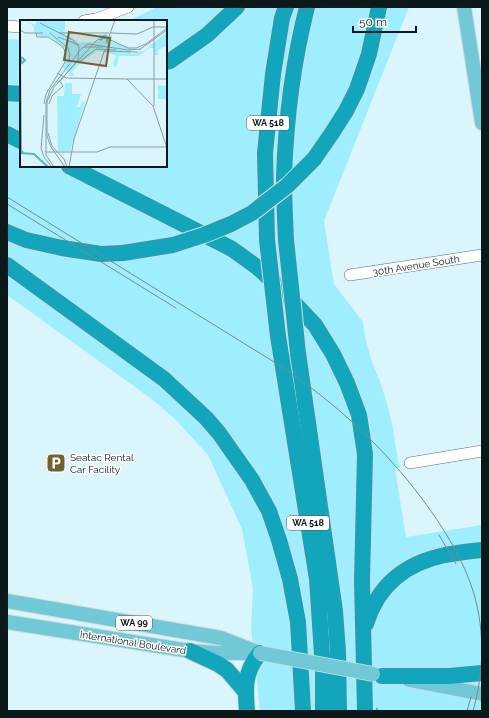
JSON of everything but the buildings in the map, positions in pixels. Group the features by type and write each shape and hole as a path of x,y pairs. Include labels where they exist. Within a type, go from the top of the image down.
{"highway":[{"path":"167,61 207,35 237,7"},
{"name":"WA 518","path":"286,7 282,18 272,74 265,153 267,240 278,336 317,579 323,670 323,711"},
{"name":"WA 518","path":"307,7 300,35 289,105 284,177 286,240 298,353 335,611 338,651 339,711"},
{"path":"7,232 26,240 62,248 101,254 123,253 173,245 204,235 231,224 252,213 287,186 314,159 346,111 357,89 369,54 379,7"},
{"path":"7,92 20,94"},
{"path":"7,134 20,140"},
{"path":"71,167 232,249 257,267 315,324 333,354 347,383 359,415 365,454 362,581 365,711"},
{"path":"7,265 164,379 206,418 219,433 252,480 268,511 279,540 290,579 298,622 303,711"},
{"path":"7,277 90,334 131,355"},
{"path":"363,634 369,614 376,600 385,588 399,574 415,565 431,559 445,555 482,550"},
{"path":"415,565 463,558 482,559"},
{"path":"190,651 218,664 226,670 245,691"},
{"path":"247,711 245,691 247,680 250,667 260,653"},
{"path":"382,676 449,676 482,673"}],"main road":[{"path":"464,7 479,79 482,123"},
{"name":"International Boulevard","path":"7,601 221,638 260,653 482,694"},
{"name":"International Boulevard","path":"7,622 190,651 260,653"}],"street":[{"path":"88,20 128,7"},
{"path":"7,26 20,27"},
{"name":"30th Avenue South","path":"350,275 482,254"},
{"path":"410,463 482,452"}],"shaded area":[{"path":"157,7 409,7 324,221 334,284 363,322 365,337 372,362 388,407 398,461 401,467 395,469 406,537 482,525 482,711 260,711 251,628 253,589 242,529 208,455 176,420 149,397 7,295 7,39 20,40 20,167 167,167 167,20 130,20"}],"tram line":[{"path":"7,197 279,365 322,396 380,449 415,489 444,531 461,561 474,594 478,608 482,652 477,697 473,711"},
{"path":"7,204 176,308"},
{"path":"439,535 456,564"},
{"path":"467,711 471,697"}],"place":[{"name":"Seatac Rental Car Facility","path":"56,463"}]}
